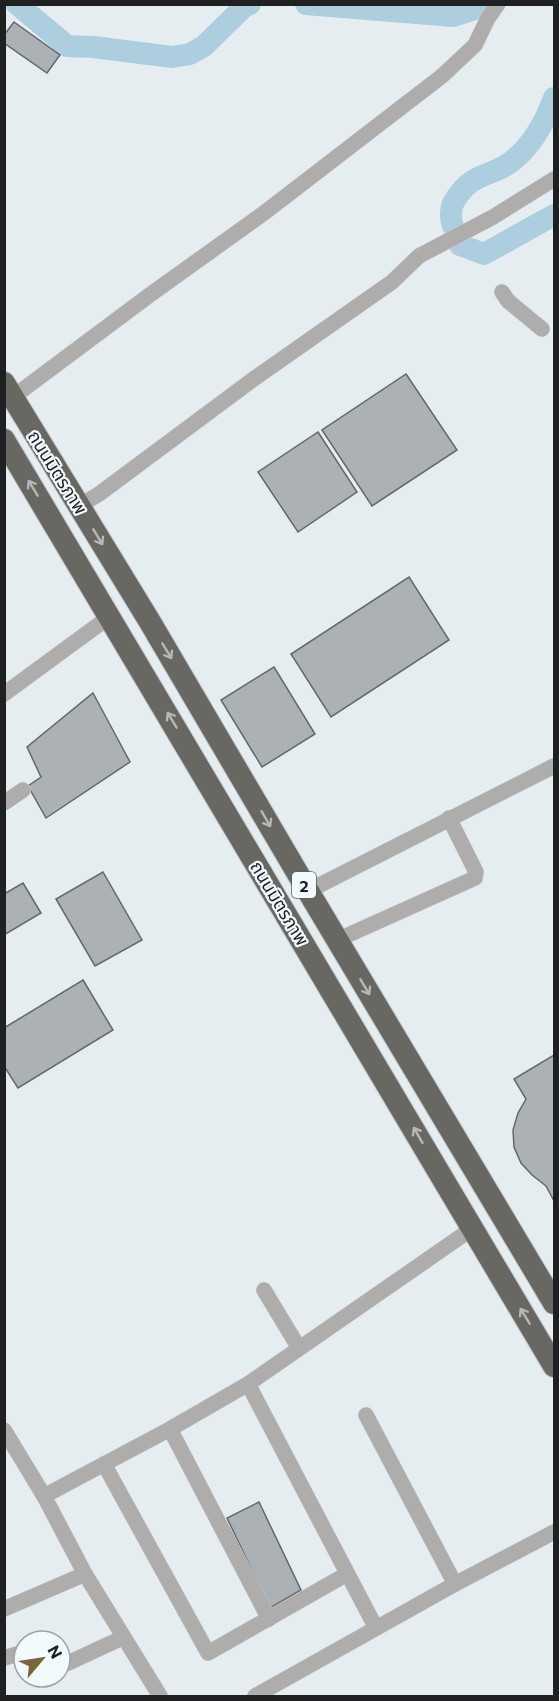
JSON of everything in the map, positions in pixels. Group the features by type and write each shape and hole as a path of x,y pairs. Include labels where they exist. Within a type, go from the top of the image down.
{"highway":[{"name":"ถนนมิตรภาพ","path":"9,390 555,1303"},
{"name":"ถนนมิตรภาพ","path":"4,440 555,1366"},
{"path":"109,617 137,601"}],"street":[{"path":"9,390 151,294 273,206 442,76 475,45 488,18 498,4"},
{"path":"79,506 99,494 246,384 392,282 419,256 493,217 555,179"},
{"path":"501,292 508,301 542,329"},
{"path":"4,694 109,617"},
{"path":"308,891 555,766"},
{"path":"4,804 23,790"},
{"path":"337,940 475,878 477,872 449,818"},
{"path":"45,1496 249,1384 473,1228"},
{"path":"264,1290 299,1348"},
{"path":"249,1384 376,1628"},
{"path":"366,1415 455,1584"},
{"path":"170,1429 269,1619"},
{"path":"4,1430 45,1496 85,1574 122,1638 160,1696"},
{"path":"104,1464 208,1653 347,1574"},
{"path":"255,1696 455,1584 555,1532"},
{"path":"4,1609 85,1574"},
{"path":"72,1662 122,1638"}],"building":[{"path":"14,22 60,55 47,73 4,43 4,35"},
{"path":"406,374 457,450 372,506 322,430"},
{"path":"318,432 357,492 298,532 258,472"},
{"path":"409,577 449,640 331,717 291,654"},
{"path":"274,667 315,734 262,767 221,700"},
{"path":"93,693 130,762 46,818 28,786 41,777 27,747"},
{"path":"103,872 142,940 95,966 56,899"},
{"path":"23,883 41,913 4,935 4,894"},
{"path":"83,980 113,1030 18,1088 4,1066 4,1028"},
{"path":"554,1055 554,1201 546,1186 521,1163 514,1147 513,1130 518,1113 526,1099 514,1079"},
{"path":"259,1502 301,1590 270,1608 227,1518"}],"waterway":[{"path":"17,4 67,46 172,57 190,54 204,46 245,6 250,4"},
{"path":"306,4 453,16 472,10 478,4"},
{"path":"453,226 452,206 461,191 474,180 503,167 519,156 537,133 554,98"},
{"path":"460,245 484,254 554,215"}]}
